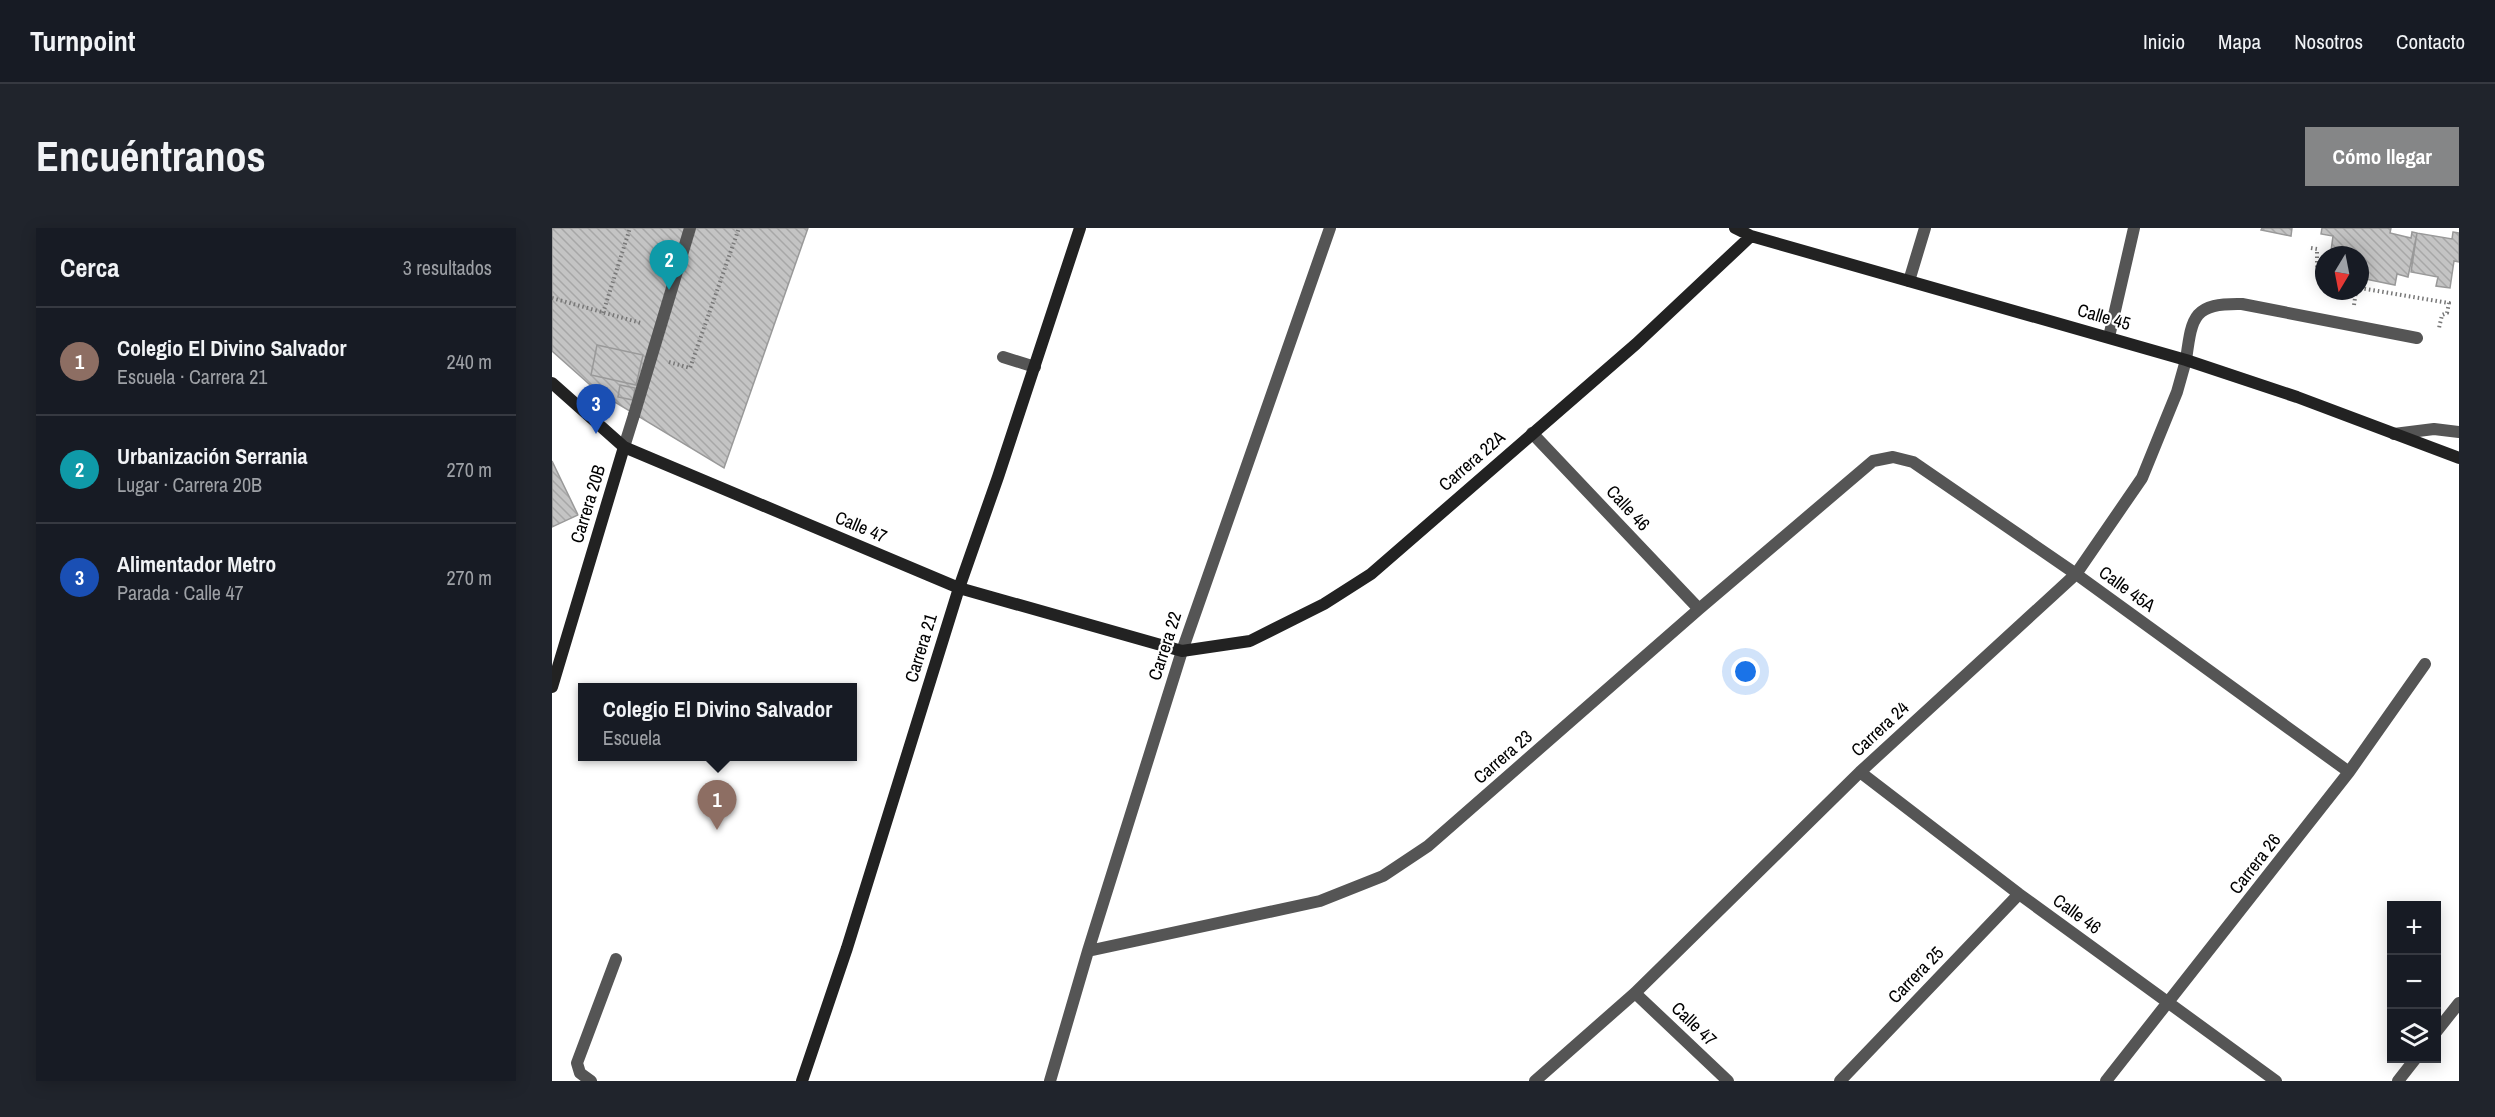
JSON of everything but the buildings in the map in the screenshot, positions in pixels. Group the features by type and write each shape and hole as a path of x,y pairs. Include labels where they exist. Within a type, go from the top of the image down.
{"street":[{"name":"Carrera 20B","path":"552,687 690,228"},
{"name":"Carrera 21","path":"802,1081 847,948 959,588 1080,228"},
{"name":"Carrera 22","path":"1050,1081 1088,951 1182,651 1330,228"},
{"name":"Calle 45","path":"1735,228 1751,236 2186,360 2297,397 2459,458"},
{"path":"1909,281 1925,228"},
{"path":"2109,337 2134,228"},
{"name":"Carrera 22A","path":"1182,651 1250,641 1324,604 1371,574 1636,344 1751,236"},
{"name":"Carrera 24","path":"1535,1081 1635,993 1860,772 2076,574 2142,478 2177,392 2186,360 2190,326 2204,309 2222,303 2242,304 2417,338"},
{"path":"1003,357 1035,367"},
{"name":"Calle 47","path":"552,383 624,447 959,588 1182,651"},
{"path":"2394,434 2434,429 2459,432"},
{"name":"Calle 46","path":"1532,433 1699,609"},
{"name":"Calle 45A","path":"1873,461 1893,457 1913,462 2076,574 2349,772"},
{"name":"Carrera 23","path":"1088,951 1320,901 1383,876 1428,846 1699,609 1873,461"},
{"name":"Carrera 26","path":"2106,1081 2349,772 2425,664"},
{"name":"Calle 46","path":"1860,772 2019,894 2276,1081"},
{"name":"Carrera 25","path":"1840,1081 2019,894"},
{"path":"591,1081 580,1073 577,1063 616,959"},
{"name":"Calle 47","path":"1635,993 1728,1081"},
{"path":"2441,1026 2459,1003"},
{"path":"2398,1081 2413,1063"}],"path":[{"path":"603,313 630,228"},
{"path":"690,368 739,228"},
{"path":"2311,248 2315,249"},
{"path":"2369,290 2449,303 2447,313 2442,315 2439,328"},
{"path":"552,298 659,329"}],"place":[{"name":"Urbanización Serrania","path":"669,290"},
{"name":"Alimentador Metro","path":"596,434"},
{"name":"Colegio El Divino Salvador","path":"717,830"}]}
